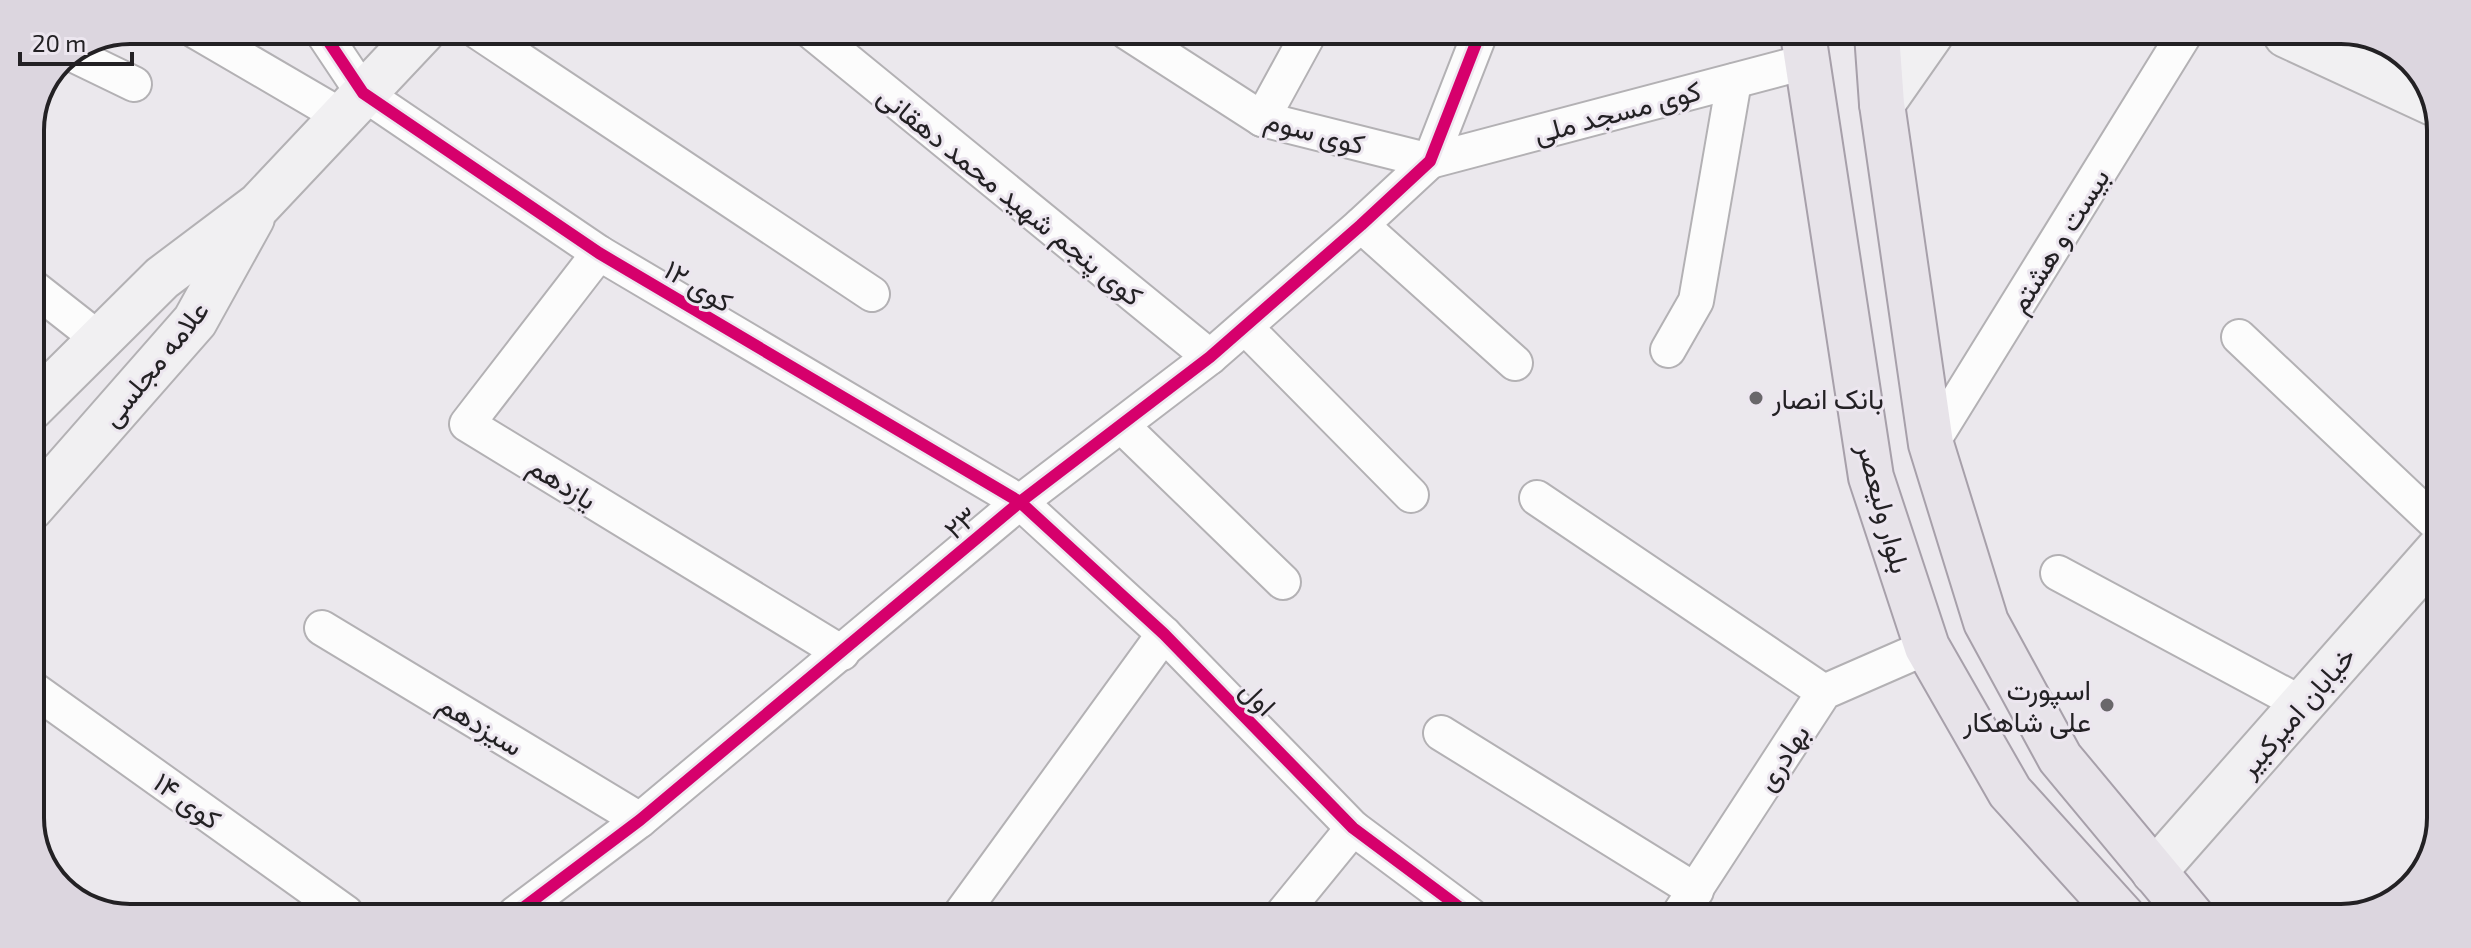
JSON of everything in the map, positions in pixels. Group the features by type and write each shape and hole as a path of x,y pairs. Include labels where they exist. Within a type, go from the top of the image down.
{"main road":[{"name":"علامه مجلسی","path":"44,395 162,278 259,205 410,44"},
{"path":"1878,44 1882,104 1931,444 1986,622 2060,758 2181,904"},
{"path":"1882,104 1924,44"},
{"path":"2305,44 2420,97"},
{"name":"بلوار ولیعصر","path":"1804,48 1871,477 1927,647 2010,792 2111,904"},
{"name":"علامه مجلسی","path":"44,493 195,321 259,205"},
{"name":"خیابان امیرکبیر","path":"2154,872 2427,562"}],"street":[{"name":"کوی ۱۲","path":"224,44 352,104 1020,502"},
{"path":"327,44 352,104"},
{"path":"497,44 872,294"},
{"name":"کوی پنجم شهید محمد دهقانی","path":"827,44 1210,357"},
{"name":"کوی سوم","path":"1146,44 1262,119 1430,161"},
{"path":"1262,119 1303,44"},
{"path":"1430,161 1476,44"},
{"name":"بیست و هشتم","path":"1931,444 2178,44"},
{"name":"کوی مسجد ملی","path":"1430,161 1734,81 1804,48"},
{"path":"81,59 134,84"},
{"path":"1668,350 1696,301 1734,81"},
{"name":"۲۳","path":"535,904 842,653 1020,502 1246,328 1430,161"},
{"path":"1361,225 1515,363"},
{"name":"یازدهم","path":"599,253 467,424 842,653"},
{"path":"44,296 100,340"},
{"path":"1246,328 1411,495"},
{"path":"2239,337 2427,515"},
{"path":"1122,426 1283,582"},
{"path":"1537,498 1824,692"},
{"name":"اول","path":"1020,502 1164,634 1353,828 1455,904"},
{"path":"2058,573 2302,704"},
{"name":"سیزدهم","path":"322,628 640,820"},
{"path":"968,904 1164,634"},
{"name":"بهادری","path":"1687,904 1824,692 1927,647"},
{"name":"کوی ۱۴","path":"44,697 333,904"},
{"path":"1441,733 1687,904"},
{"path":"1291,904 1353,828"}],"cycle path":[{"path":"330,44 363,93 599,253 1020,502 1164,634 1353,828 1455,904"},
{"path":"528,904 640,820 1020,502 1210,357 1361,225 1430,161 1476,44"}],"place":[{"name":"بانک انصار","path":"1756,398"},
{"name":"اسپورت علی شاهکار","path":"2107,705"}]}
